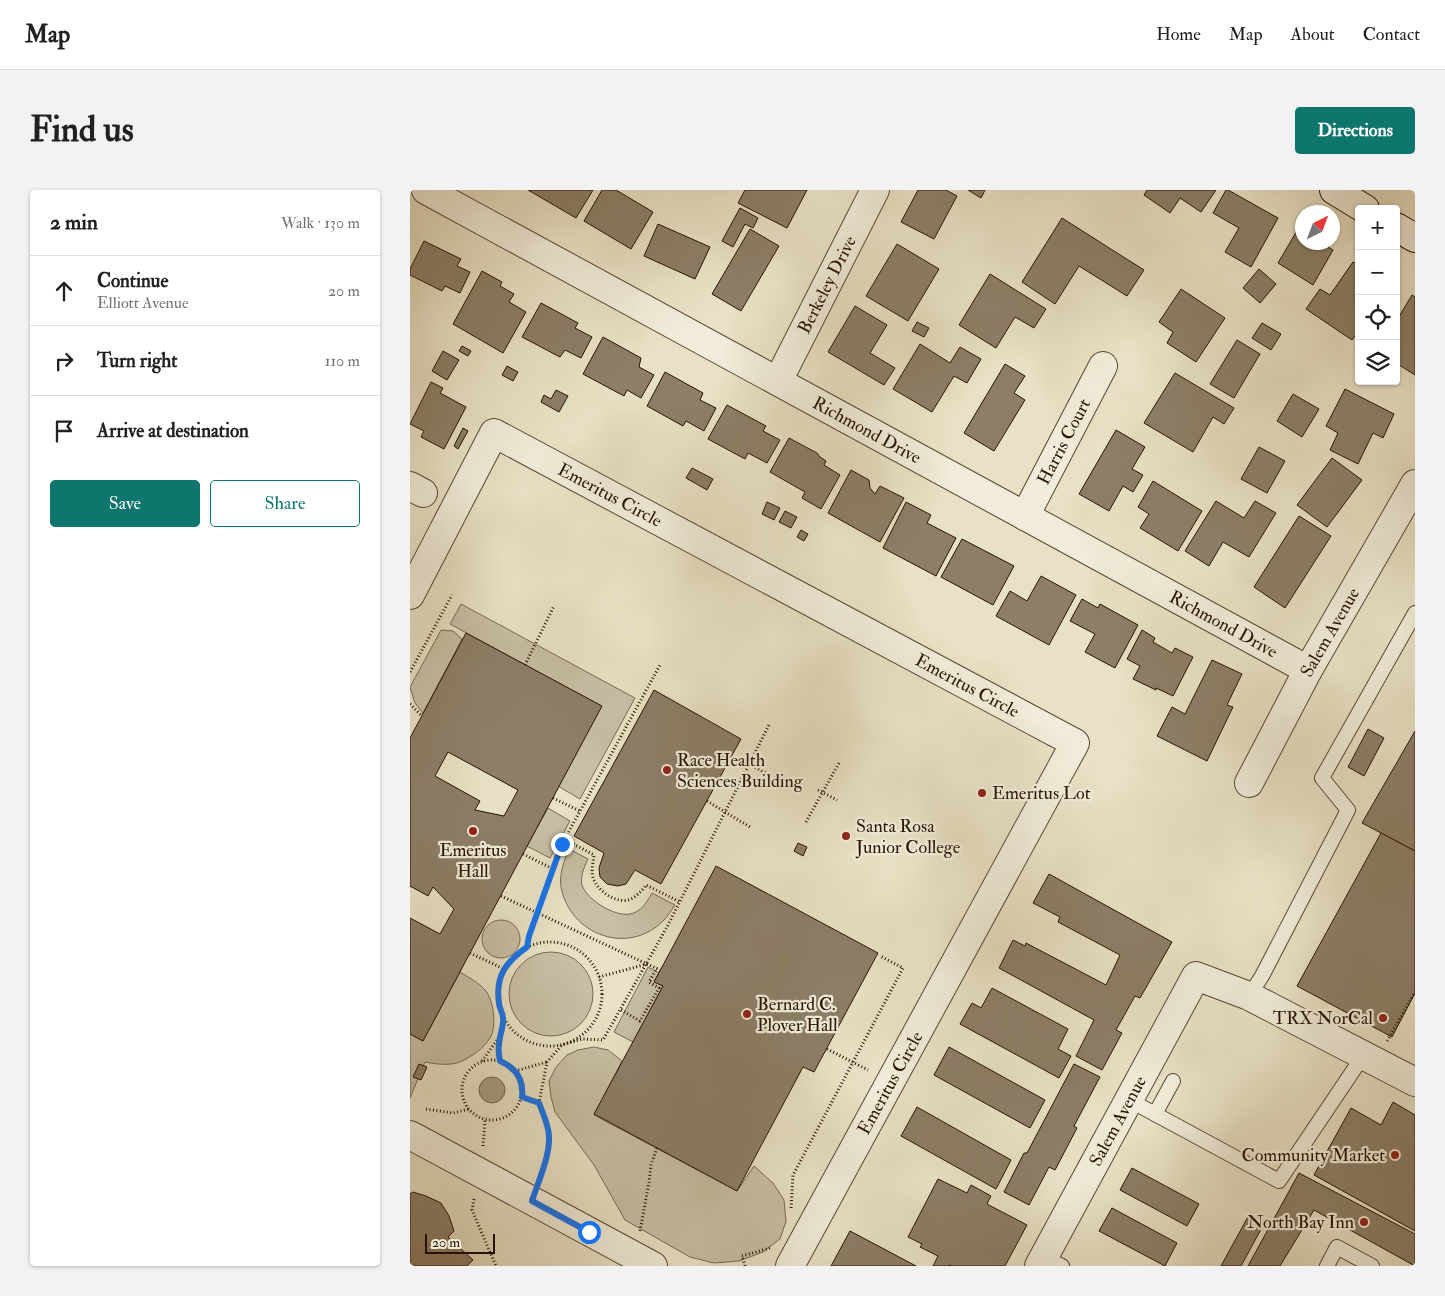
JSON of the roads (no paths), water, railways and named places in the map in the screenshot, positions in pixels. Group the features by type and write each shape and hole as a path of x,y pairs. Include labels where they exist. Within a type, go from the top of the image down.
{"street":[{"name":"Richmond Drive","path":"426,190 1308,670"},
{"name":"Berkeley Drive","path":"778,381 875,190"},
{"path":"1334,190 1358,205"},
{"path":"1400,229 1415,238"},
{"name":"Harris Court","path":"1025,516 1103,366"},
{"name":"Emeritus Circle","path":"410,596 494,433 1075,743 890,1082 782,1256"},
{"name":"Salem Avenue","path":"1249,783 1308,670 1415,484"},
{"name":"Salem Avenue","path":"1048,1263 1130,1100 1196,976 1249,996"},
{"path":"1249,996 1363,1056 1413,1077"},
{"path":"410,1135 642,1260"}],"lane":[{"path":"1249,996 1262,976 1348,810 1322,778 1415,613"},
{"path":"1130,1100 1279,1181 1363,1056"},
{"path":"1155,1114 1174,1081"},
{"path":"1327,1266 1337,1248 1372,1266"}],"place":[{"name":"Race Health Sciences Building","path":"667,770"},
{"name":"Emeritus Lot","path":"982,793"},
{"name":"Emeritus Hall","path":"473,831"},
{"name":"Santa Rosa Junior College","path":"846,836"},
{"name":"Bernard C. Plover Hall","path":"747,1014"},
{"name":"TRX NorCal","path":"1383,1018"},
{"name":"Community Market","path":"1395,1155"},
{"name":"North Bay Inn","path":"1364,1222"}]}
